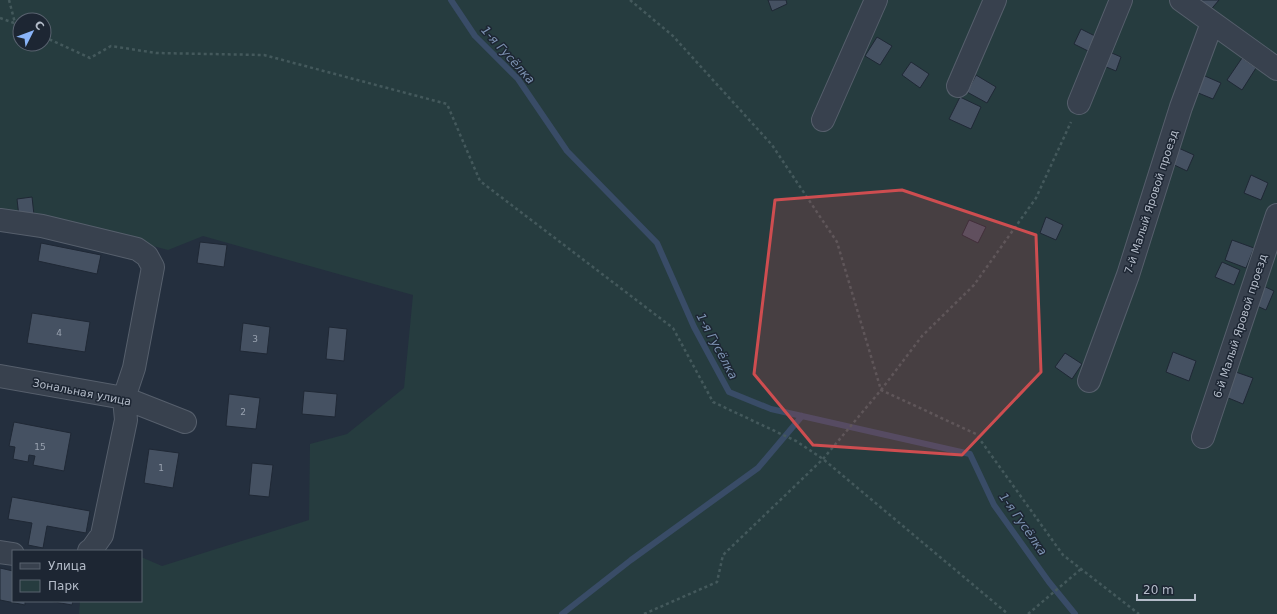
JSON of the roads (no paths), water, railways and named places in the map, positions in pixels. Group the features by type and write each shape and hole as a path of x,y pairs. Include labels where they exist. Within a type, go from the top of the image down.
{"street":[{"path":"823,120 876,0"},
{"path":"958,86 995,0"},
{"path":"1079,103 1121,0"},
{"path":"1181,0 1277,69"},
{"name":"7-й Малый Яровой проезд","path":"1089,381 1128,275 1182,107 1212,22"},
{"name":"6-й Малый Яровой проезд","path":"1203,437 1277,215"},
{"path":"0,220 42,226 137,249 147,256 153,267 134,368 124,398 126,420 102,535 90,550"},
{"name":"Зональная улица","path":"0,376 124,398 185,422"},
{"path":"0,552 12,554"}],"waterway":[{"name":"1-я Гусёлка","path":"451,0 475,36 518,79 567,151 657,243 694,327 729,392 771,409 970,454 994,505 1049,582 1075,614"},
{"path":"562,614 631,560 758,468 802,416"}]}
